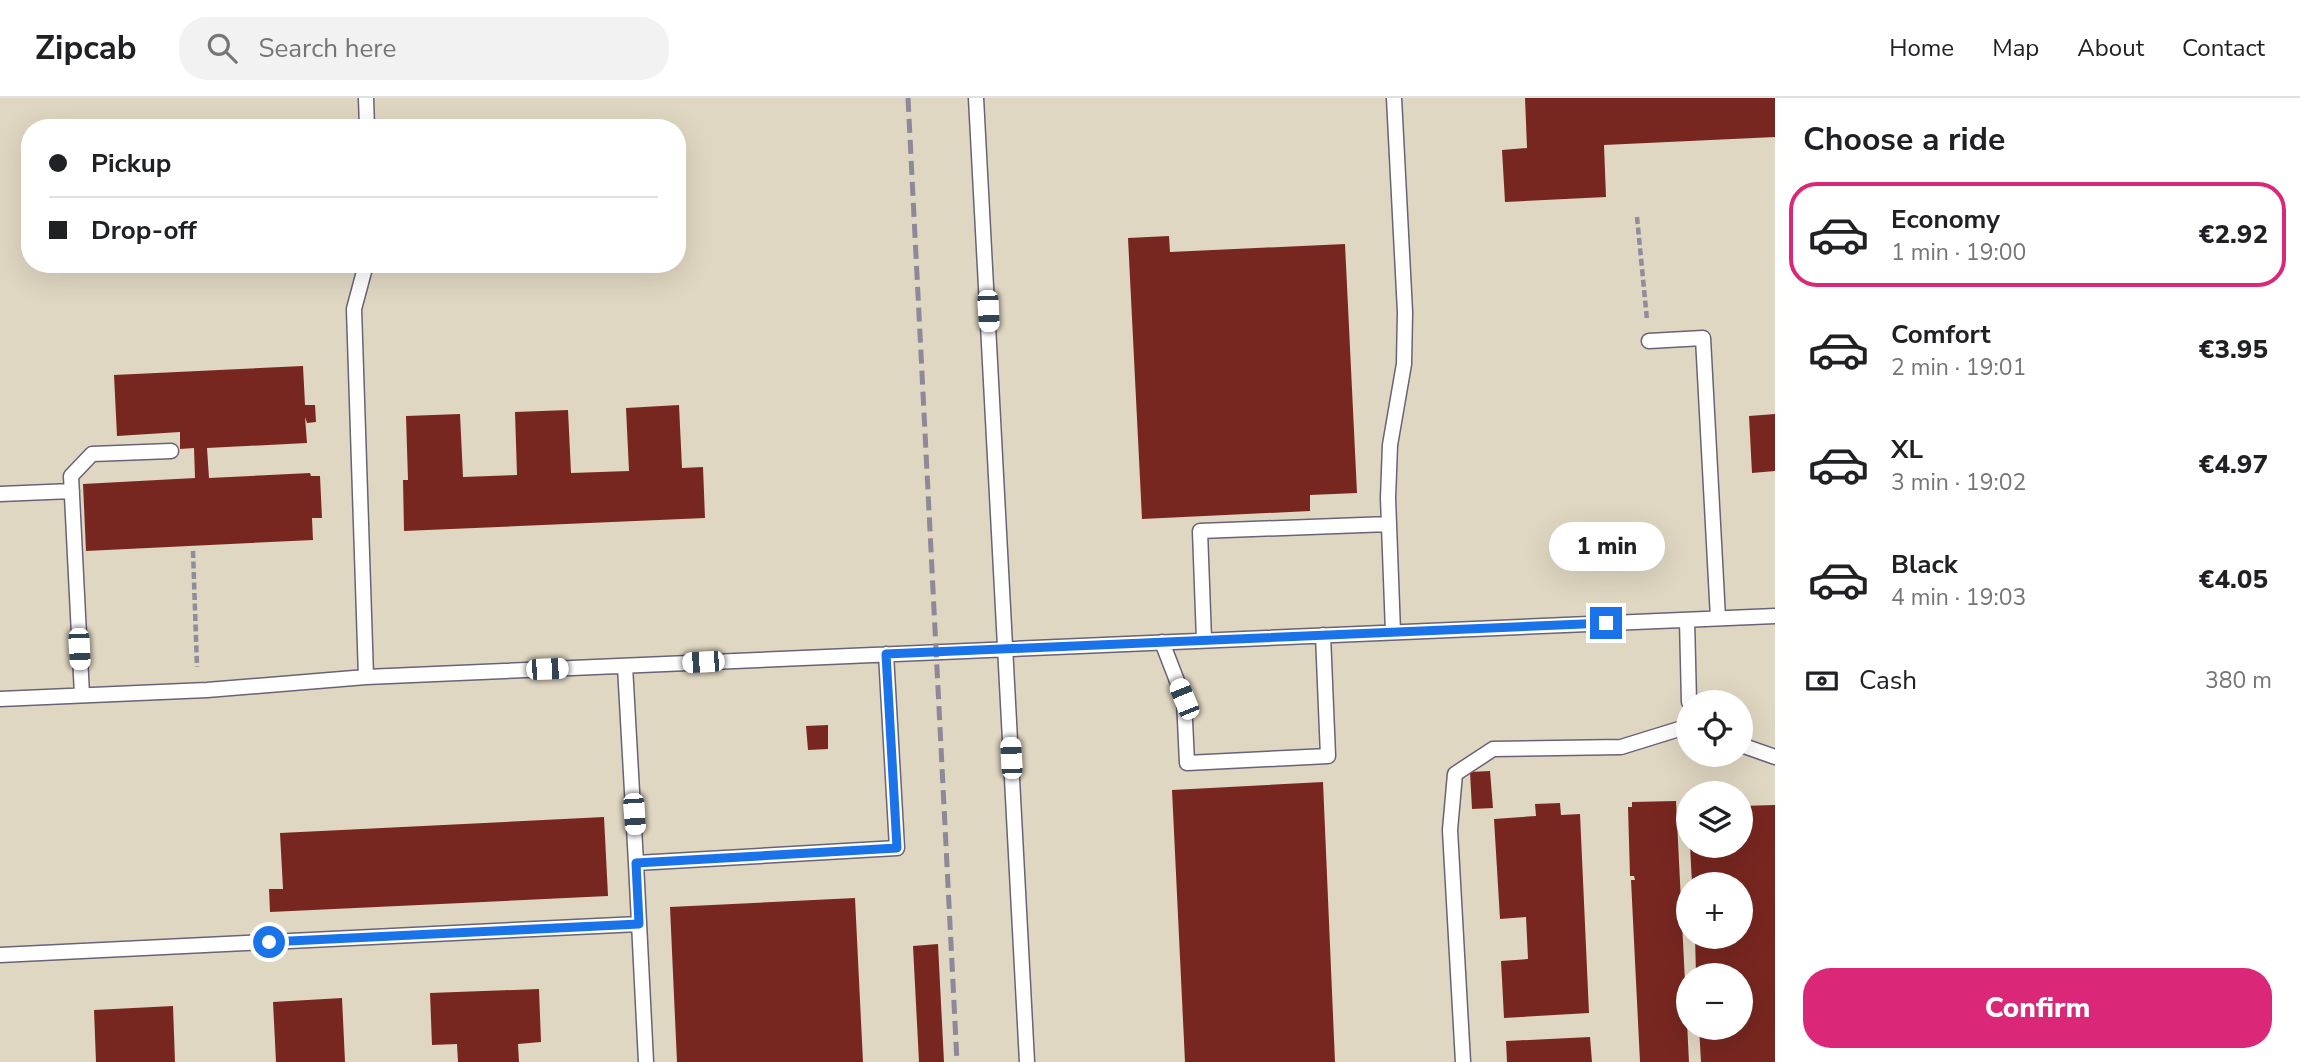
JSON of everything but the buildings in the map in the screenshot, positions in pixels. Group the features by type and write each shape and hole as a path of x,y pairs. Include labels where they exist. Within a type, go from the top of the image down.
{"lane":[{"path":"366,98 367,119"},
{"path":"976,98 1027,1062"},
{"path":"1393,632 1389,524 1390,445 1404,364 1405,312 1394,98"},
{"path":"364,273 354,309 366,677"},
{"path":"1649,341 1703,338 1718,618"},
{"path":"82,695 71,476 92,454 171,451"},
{"path":"0,494 72,491"},
{"path":"1204,640 1200,531 1389,524"},
{"path":"0,699 207,690 366,677 1775,616"},
{"path":"1686,620 1689,690"},
{"path":"1162,642 1184,699 1187,763 1328,756 1323,635"},
{"path":"636,863 897,848 886,654"},
{"path":"625,666 646,1062"},
{"path":"1462,1062 1450,831 1455,774 1493,749 1621,747 1676,730"},
{"path":"1753,749 1775,757"},
{"path":"0,955 639,924"}],"path":[{"path":"1637,217 1649,341"},
{"path":"193,551 197,667"}],"shaded area":[{"path":"0,98 1775,98 1775,1062 0,1062"}],"railway":[{"path":"908,98 957,1062"}],"route":[{"path":"269,942 639,924 636,863 897,848 886,654 1606,623"}]}
